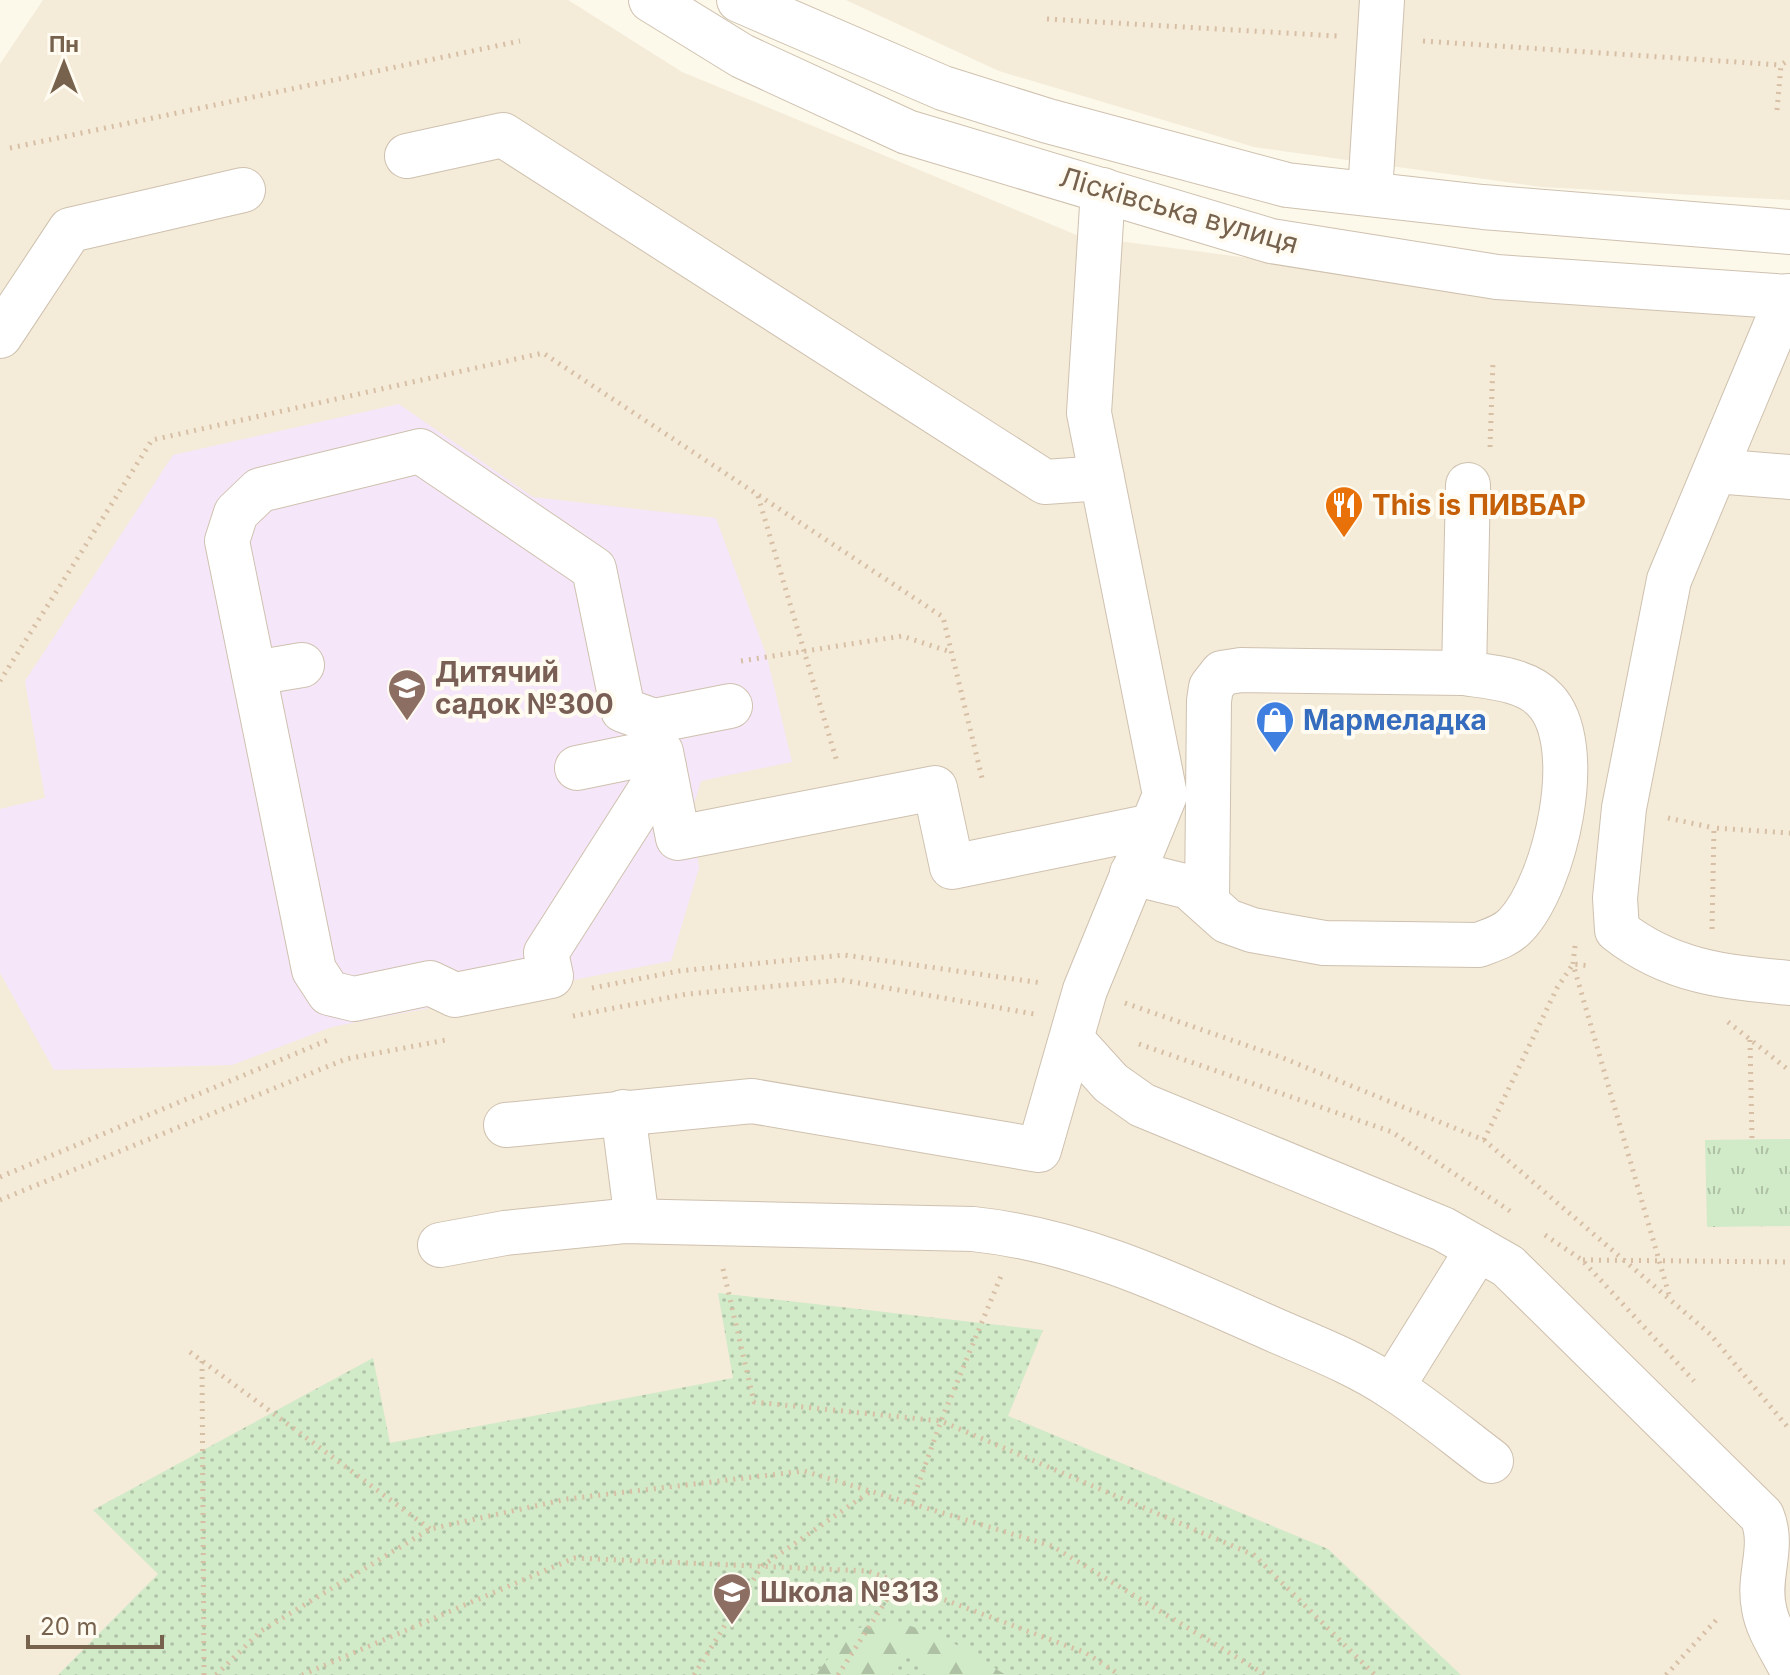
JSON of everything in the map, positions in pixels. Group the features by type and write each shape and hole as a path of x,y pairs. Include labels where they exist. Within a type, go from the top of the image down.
{"street":[{"name":"Лісківська вулиця","path":"651,0 742,56 907,132 1271,241 1497,277 1789,296"},
{"name":"Лісківська вулиця","path":"739,0 943,88 1033,116 1287,185 1483,207 1790,232"},
{"path":"1370,193 1382,0"},
{"path":"407,156 503,135 1045,482 1102,478"},
{"path":"0,336 70,230 243,190"},
{"path":"506,1125 752,1101 1039,1150 1085,990 1165,795 1089,413 1103,190"},
{"path":"1789,296 1669,580 1624,808 1615,898 1617,930 1641,949 1711,976 1790,983"},
{"path":"660,747 546,953 551,976 455,995 430,983 354,999 329,993 314,970 227,541 236,513 260,490 420,451 594,569 623,710 660,747 678,838 935,788 952,867 1152,826"},
{"path":"1715,471 1790,477"},
{"path":"1464,673 1468,485"},
{"path":"254,673 302,665"},
{"path":"1132,873 1189,887 1227,921 1252,930 1324,943 1478,945 1502,936 1516,925 1541,887 1553,856 1562,806 1563,743 1546,700 1533,690 1497,678 1464,673 1241,670 1222,673 1211,687 1209,701 1207,901"},
{"path":"577,768 660,747 730,706"},
{"path":"1072,1040 1111,1083 1142,1105 1443,1229 1508,1266 1762,1516 1770,1536 1764,1569 1764,1609 1790,1666"},
{"path":"623,1112 637,1221"},
{"path":"440,1245 505,1233 637,1221 1015,1233 1055,1241 1145,1272 1346,1362 1392,1387 1491,1461"},
{"path":"1392,1387 1478,1249"}],"path":[{"path":"10,148 520,41"},
{"path":"1777,110 1781,65 1790,59"},
{"path":"1468,485 1489,470 1493,362"},
{"path":"758,495 849,804"},
{"path":"737,662 902,636 951,652"},
{"path":"1790,833 1714,828 1711,976 1718,1014 1790,1071"},
{"path":"1576,933 1573,964 1670,1300"},
{"path":"679,971 844,955 1085,990 1283,1058 1484,1140 1710,1334 1790,1430"},
{"path":"1484,1140 1557,988 1573,964"},
{"path":"1573,964 1604,967"},
{"path":"0,1177 335,1037"},
{"path":"1750,1039 1752,1139"},
{"path":"712,1221 754,1402 941,1421 1254,1555 1375,1675"},
{"path":"912,1502 1015,1233"},
{"path":"1582,1260 1790,1262"},
{"path":"190,1352 430,1529"},
{"path":"202,1361 204,1675"},
{"path":"216,1675 261,1631 430,1529 567,1499 804,1471 1052,1546 1266,1675"},
{"path":"694,1675 762,1566 871,1490"},
{"path":"302,1675 574,1558 868,1571 1086,1653 1120,1675"},
{"path":"838,1675 898,1582"}],"shaded area":[{"path":"43,0 568,0 682,72 1079,236 1566,299 1790,316 1790,1675 0,1675 0,64"},
{"path":"846,0 1790,0 1790,200 1542,187 1254,147 999,71"},
{"name":"Дитячий садок №300","path":"399,404 533,497 716,518 767,657 792,762 701,781 692,811 699,868 671,961 332,1027 232,1065 54,1070 0,973 0,809 45,798 25,681 173,455"}],"green space":[{"path":"1790,1139 1790,1226 1707,1227 1705,1140"},
{"path":"718,1293 1043,1330 1008,1416 1328,1549 1461,1675 58,1675 158,1574 93,1510 373,1358 390,1443 733,1378"},
{"path":"897,1622 940,1635 1006,1675 939,1675 906,1654 892,1675 815,1675 852,1629"}],"place":[{"name":"This is ПИВБАР","path":"1344,539"},
{"name":"Дитячий садок №300","path":"407,722"},
{"name":"Мармеладка","path":"1275,754"},
{"name":"Школа №313","path":"732,1626"}]}
